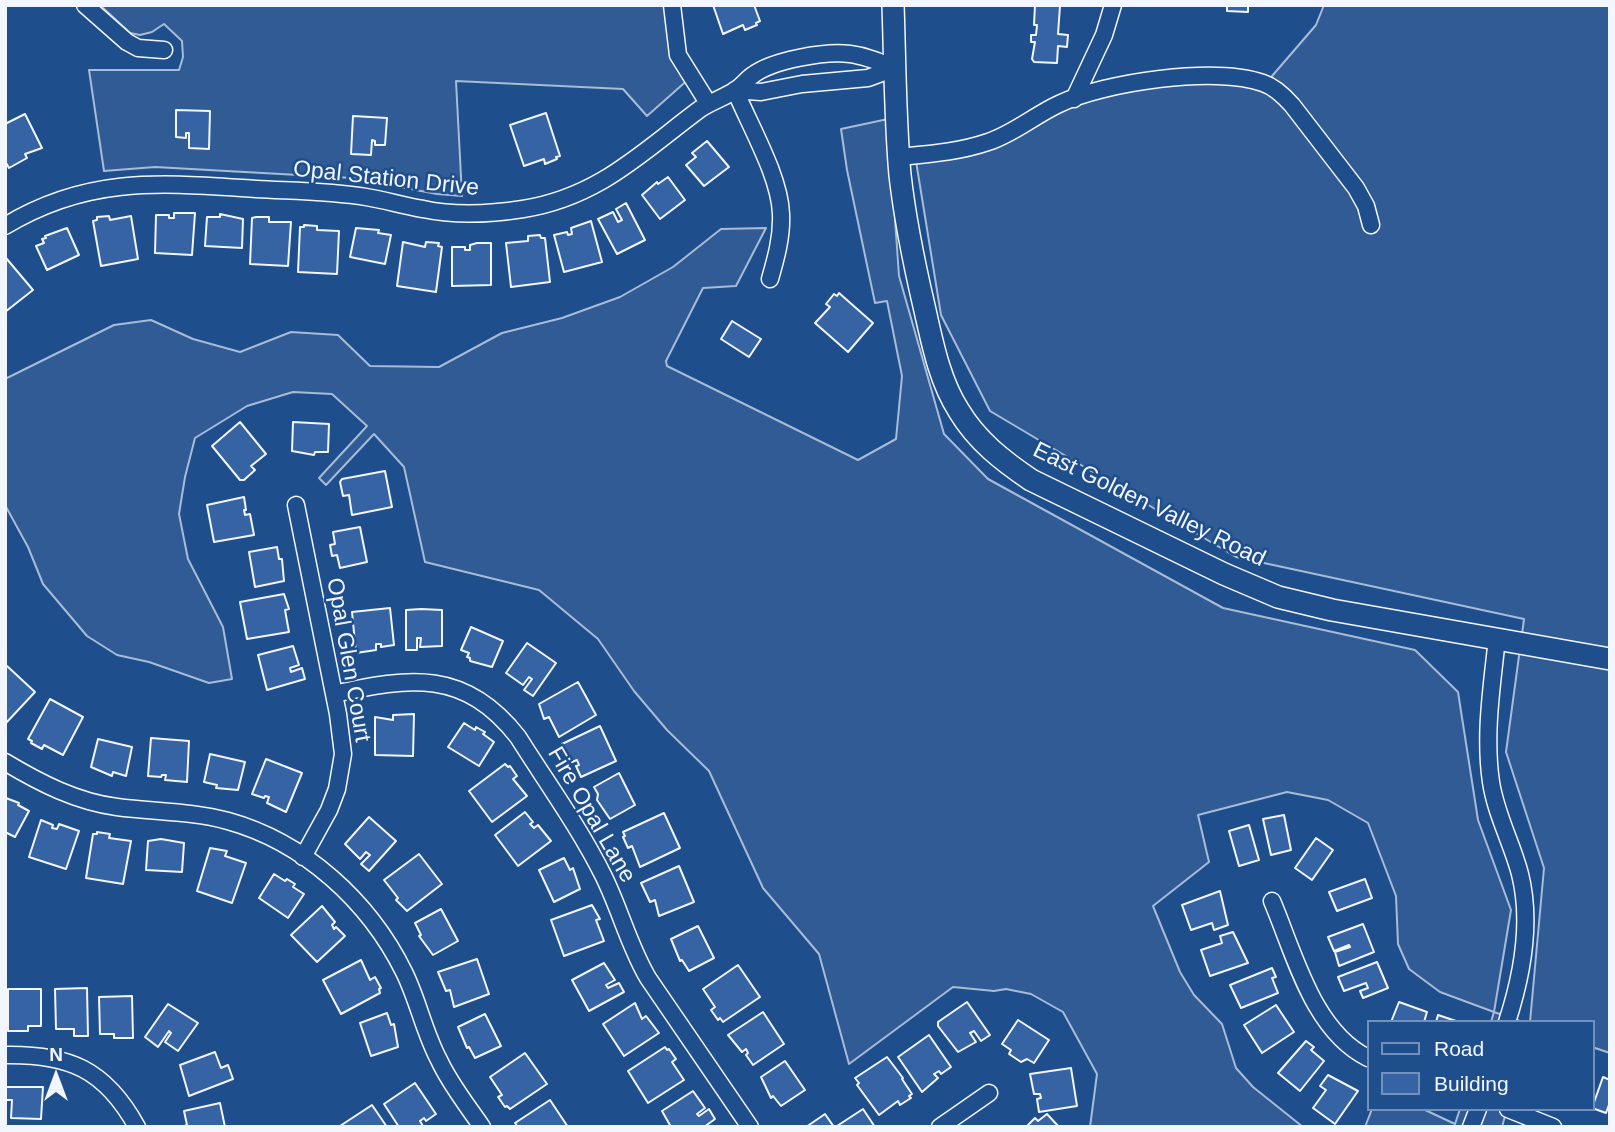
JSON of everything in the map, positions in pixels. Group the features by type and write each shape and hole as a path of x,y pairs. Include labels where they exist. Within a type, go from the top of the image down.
{"main road":[{"name":"East Golden Valley Road","path":"893,5 899,157 911,242 929,332 940,368 957,410 980,440 1031,480 1224,575 1278,597 1332,610 1610,659"}],"street":[{"path":"85,5 127,42 138,48 164,50"},
{"path":"672,5 678,55 708,103"},
{"path":"1074,99 1104,36 1114,5"},
{"name":"Opal Station Drive","path":"5,226 64,198 104,188 136,184 168,183 341,194 456,213 484,213 534,207 584,190 608,178 652,148 708,103 735,90 754,74 775,64 847,54 869,58 895,68"},
{"name":"Opal Station Drive","path":"735,90 761,92 802,84 868,78 895,68"},
{"path":"899,157 967,149 991,141 1061,103 1131,84 1208,76 1242,78 1266,83 1281,93 1356,188 1366,206 1371,225"},
{"path":"735,90 778,189 781,229 778,253 770,279"},
{"name":"Opal Glen Court","path":"296,505 341,736 341,774 329,810 303,857"},
{"path":"1497,638 1489,718 1489,763 1496,803 1521,877 1525,917 1520,978 1508,1020"},
{"name":"Fire Opal Lane","path":"334,694 390,683 444,684 478,699 505,720 519,737 590,851 643,969 750,1127"},
{"path":"5,762 58,790 83,799 114,807 177,812 229,822 256,832 303,857 334,880 358,903 383,935 413,990 440,1063 479,1126"},
{"path":"1272,901 1317,1009 1337,1037 1366,1057"},
{"path":"5,1055 36,1055 68,1061 103,1082 137,1127"},
{"path":"940,1127 989,1093"},
{"path":"1513,1111 1553,1127"}],"shaded area":[{"path":"100,5 672,5 691,77 647,116 623,89 456,81 462,196 352,178 155,167 104,171 89,70 179,70 183,57 182,41 164,24 152,32 140,35 130,33"},
{"path":"1324,5 1610,5 1610,1053 1594,1048 1594,1020 1530,1020 1544,868 1506,752 1524,619 1236,557 990,411 941,315 915,155 944,152 1131,84 1266,83 1316,25"},
{"path":"888,119 899,276 944,434 988,479 1223,608 1415,650 1458,692 1478,820 1511,910 1494,1012 1440,992 1409,969 1398,944 1396,896 1368,823 1328,800 1287,792 1198,815 1209,862 1153,906 1180,972 1194,995 1222,1024 1236,1068 1253,1087 1303,1127 1090,1127 1097,1074 1063,1012 1031,994 1006,989 994,991 953,987 849,1064 819,954 763,888 709,771 667,730 634,691 598,639 539,590 425,562 404,467 374,434 326,485 319,478 367,426 332,394 293,392 247,406 195,438 179,514 188,559 223,627 232,679 209,683 149,662 117,655 87,636 43,584 28,547 5,505 5,379 114,325 151,320 193,339 240,352 291,332 338,335 370,366 439,367 502,333 562,318 620,297 673,267 721,229 766,228 736,286 703,288 666,361 667,366 858,460 896,439 902,376 887,301 875,303 841,129"},
{"path":"1494,1012 1517,1020 1492,1020"},
{"path":"1371,1111 1427,1111 1455,1124 1459,1111 1506,1111 1502,1127 1365,1127"}],"building":[{"path":"713,5 754,5 760,21 745,30 743,25 723,34"},
{"path":"1035,5 1060,6 1058,34 1068,35 1067,47 1058,46 1057,63 1034,62 1032,59 1035,42 1031,42 1031,35 1036,35 1037,25 1034,25"},
{"path":"1227,5 1248,5 1248,12 1227,11"},
{"path":"176,110 210,111 209,149 189,148 189,133 186,133 186,138 176,137"},
{"path":"546,113 560,156 545,164 544,159 524,166 510,125"},
{"path":"25,114 42,148 25,154 27,158 9,168 5,161 5,124"},
{"path":"353,116 387,118 385,145 375,145 372,140 371,155 351,154"},
{"path":"707,141 729,167 704,186 686,165 696,157 692,153"},
{"path":"668,177 685,200 660,219 642,195 657,182 658,184"},
{"path":"626,203 645,240 617,254 598,219 613,212 618,222 622,220 616,209"},
{"path":"174,213 195,213 192,255 155,253 156,215 169,215 169,218 174,218"},
{"path":"220,214 243,219 242,248 205,246 207,217 220,217"},
{"path":"109,216 110,220 131,216 138,259 101,266 93,221 97,220 97,217"},
{"path":"269,217 269,222 291,222 288,266 250,264 252,218"},
{"path":"591,221 602,262 564,272 554,235 567,232 568,235 572,234 571,228"},
{"path":"317,226 317,230 339,231 337,274 298,272 300,227"},
{"path":"67,228 79,255 47,270 36,246 44,243 42,239 46,238 45,236"},
{"path":"356,228 379,230 378,233 391,235 385,264 350,257"},
{"path":"540,235 545,238 550,282 511,287 506,243 528,241 528,236"},
{"path":"403,242 425,247 426,242 439,243 438,246 442,247 436,292 397,286"},
{"path":"491,243 491,285 452,286 452,247 465,247 465,250 470,250 470,245"},
{"path":"5,259 33,290 5,312"},
{"path":"839,293 873,323 848,352 815,323 830,307 826,304 834,294 837,296"},
{"path":"732,321 761,339 749,357 721,339"},
{"path":"240,422 266,454 251,466 255,470 244,480 240,480 212,446"},
{"path":"293,422 329,424 328,452 315,452 314,455 292,451"},
{"path":"385,471 392,507 352,515 349,495 343,496 340,482 342,479"},
{"path":"244,497 245,515 250,514 254,535 214,542 207,505"},
{"path":"360,527 367,562 340,568 337,555 332,556 330,545 335,544 333,532"},
{"path":"277,547 279,559 282,559 284,581 255,587 249,552"},
{"path":"284,594 289,609 285,610 289,632 247,639 240,602"},
{"path":"390,608 394,645 381,647 381,644 376,644 376,650 356,653 352,612"},
{"path":"406,610 442,610 442,646 420,647 421,638 417,638 417,650 406,650"},
{"path":"471,627 503,641 492,667 470,661 467,657 469,653 461,650"},
{"path":"527,643 556,663 533,696 524,690 532,679 529,677 523,685 506,673"},
{"path":"293,646 299,665 290,668 291,672 302,668 305,679 267,690 258,655"},
{"path":"5,667 35,692 6,723"},
{"path":"578,682 596,715 559,737 549,717 544,719 539,704"},
{"path":"50,699 83,717 63,755 44,745 42,749 28,739"},
{"path":"414,714 413,756 375,755 375,717 393,720 393,715"},
{"path":"464,723 475,730 476,727 485,732 483,734 494,742 479,766 448,747"},
{"path":"600,726 616,761 581,777 576,766 579,765 577,760 572,762 562,744"},
{"path":"151,738 189,741 187,782 165,780 166,775 148,776"},
{"path":"98,739 132,747 126,776 113,772 112,776 91,767"},
{"path":"210,754 245,762 238,790 216,788 217,785 204,782"},
{"path":"266,759 302,773 286,812 267,803 269,797 252,794"},
{"path":"505,764 510,766 517,776 513,779 527,796 492,822 469,791"},
{"path":"619,773 635,805 610,819 597,800 598,794 594,787"},
{"path":"6,798 29,811 15,837 5,832"},
{"path":"525,812 533,822 530,824 534,828 538,825 551,841 518,866 495,835"},
{"path":"664,813 680,848 640,867 632,846 628,848 623,832"},
{"path":"1284,815 1291,850 1271,855 1263,819"},
{"path":"369,817 396,841 369,871 361,864 370,855 366,852 360,859 345,844"},
{"path":"41,820 53,825 52,828 57,829 59,824 79,831 66,869 29,857"},
{"path":"1249,825 1259,860 1239,866 1229,831"},
{"path":"93,834 110,834 109,838 131,841 123,884 86,878"},
{"path":"1316,838 1333,850 1312,880 1295,868"},
{"path":"161,839 184,843 182,872 146,870 148,841"},
{"path":"210,848 227,851 225,856 246,863 232,903 197,891"},
{"path":"419,854 442,884 407,911 396,900 398,898 384,880"},
{"path":"564,858 570,870 573,868 580,889 554,902 539,870"},
{"path":"679,866 694,902 659,916 655,900 650,902 641,883"},
{"path":"274,874 295,884 293,887 304,894 288,918 259,898"},
{"path":"1365,879 1372,898 1337,911 1329,892"},
{"path":"1220,891 1228,925 1214,930 1212,923 1191,930 1182,905"},
{"path":"592,905 600,919 596,920 604,941 564,956 551,920"},
{"path":"322,906 335,922 332,925 334,929 336,927 345,936 317,962 291,935"},
{"path":"441,909 458,941 433,955 419,936 421,935 415,923"},
{"path":"1363,924 1374,952 1339,966 1335,952 1350,947 1349,945 1334,951 1328,937"},
{"path":"698,926 714,958 689,971 682,960 680,961 671,939"},
{"path":"1233,932 1248,963 1210,976 1201,950 1222,943 1220,936"},
{"path":"477,959 489,994 454,1007 450,990 446,991 438,972"},
{"path":"361,960 370,980 375,977 381,988 380,993 341,1014 323,980"},
{"path":"1377,962 1388,988 1363,998 1360,991 1368,988 1366,983 1344,991 1338,977"},
{"path":"604,963 615,980 606,985 608,988 619,983 624,992 589,1011 572,980"},
{"path":"738,965 760,997 723,1022 720,1018 718,1020 711,1010 715,1007 703,989"},
{"path":"1272,968 1276,977 1272,978 1278,993 1241,1008 1230,985"},
{"path":"87,988 88,1036 74,1036 74,1029 56,1029 55,989"},
{"path":"8,989 41,989 41,1026 28,1026 28,1031 8,1031"},
{"path":"132,996 133,1038 114,1038 114,1034 100,1034 99,997"},
{"path":"967,1002 990,1035 981,1041 974,1031 970,1033 976,1042 958,1052 938,1026 938,1022"},
{"path":"1399,1002 1427,1012 1425,1020 1392,1020"},
{"path":"635,1003 642,1019 646,1016 659,1033 624,1056 603,1024"},
{"path":"168,1004 198,1023 178,1051 165,1042 171,1033 169,1031 158,1047 145,1037"},
{"path":"1276,1005 1294,1032 1262,1053 1244,1025"},
{"path":"763,1012 784,1044 753,1065 746,1055 746,1049 742,1052 728,1035"},
{"path":"387,1013 391,1025 394,1024 398,1047 371,1056 360,1023"},
{"path":"485,1014 501,1046 475,1058 469,1047 467,1048 458,1027"},
{"path":"1438,1015 1453,1020 1437,1020"},
{"path":"1018,1020 1049,1040 1034,1063 1027,1059 1021,1062 1009,1054 1011,1050 1002,1044"},
{"path":"929,1035 951,1067 941,1074 939,1071 934,1074 938,1078 922,1092 898,1057"},
{"path":"1306,1041 1314,1047 1311,1050 1324,1061 1300,1091 1278,1073"},
{"path":"665,1047 676,1059 672,1062 684,1080 648,1103 628,1071"},
{"path":"215,1052 221,1068 228,1065 233,1079 189,1096 180,1065"},
{"path":"525,1053 547,1084 510,1109 505,1107 498,1097 502,1095 490,1077"},
{"path":"887,1057 912,1094 909,1096 911,1098 900,1105 898,1101 879,1115 857,1085 859,1083 855,1078"},
{"path":"785,1061 805,1090 781,1106 773,1096 771,1098 761,1077"},
{"path":"1071,1068 1077,1106 1039,1112 1037,1099 1041,1098 1040,1094 1034,1094 1030,1074"},
{"path":"1328,1075 1358,1091 1335,1124 1313,1108 1326,1090 1320,1086"},
{"path":"1603,1077 1610,1080 1610,1102 1606,1113 1594,1109"},
{"path":"415,1083 436,1114 426,1121 424,1118 420,1121 422,1127 399,1127 384,1104"},
{"path":"5,1087 43,1087 41,1119 11,1118 12,1100 5,1100"},
{"path":"693,1091 705,1108 697,1114 699,1116 709,1109 715,1119 704,1127 671,1127 662,1111"},
{"path":"550,1100 568,1127 518,1127 515,1123"},
{"path":"220,1103 225,1127 182,1127 187,1125 184,1111"},
{"path":"372,1105 387,1127 340,1127 340,1126"},
{"path":"863,1109 875,1127 837,1126"},
{"path":"825,1114 834,1127 806,1127"},
{"path":"1047,1114 1059,1127 1026,1127 1035,1118 1038,1121"}]}
